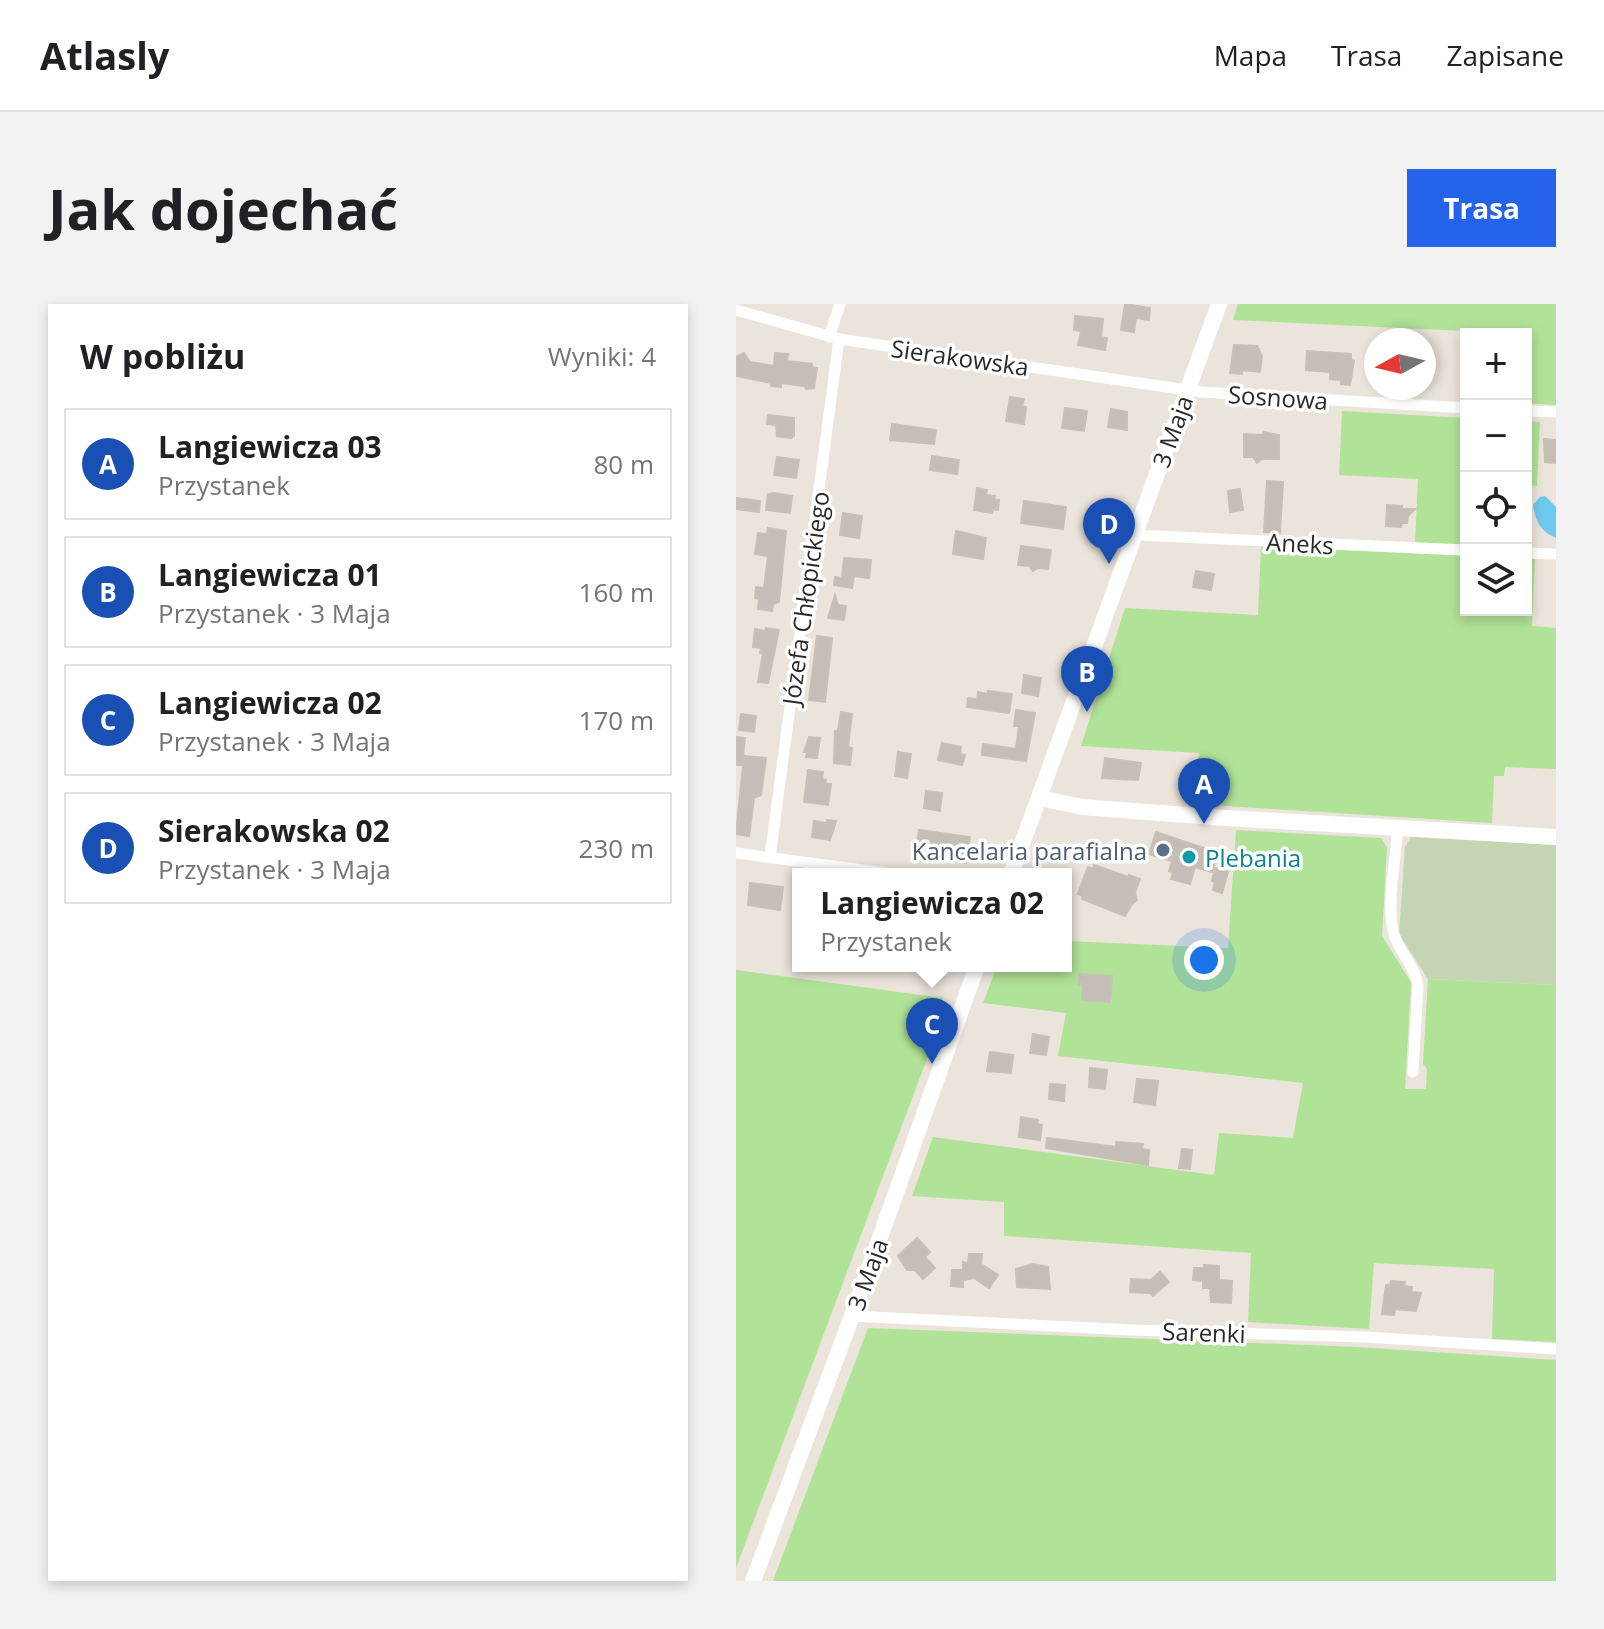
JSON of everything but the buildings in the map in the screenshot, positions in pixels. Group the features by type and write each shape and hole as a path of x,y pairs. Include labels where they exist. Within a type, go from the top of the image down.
{"street":[{"name":"Józefa Chłopickiego","path":"770,857 840,304"},
{"name":"3 Maja","path":"1013,868 1219,304"},
{"name":"Sierakowska","path":"736,310 834,338 1186,390"},
{"name":"Sosnowa","path":"1186,390 1460,408"},
{"path":"1532,411 1556,412"},
{"name":"Aneks","path":"1134,535 1460,550"},
{"path":"1532,553 1556,554"},
{"path":"1040,798 1096,808 1556,837"},
{"path":"1398,827 1391,920 1394,936 1418,985 1413,1072"},
{"path":"736,853 850,868"},
{"name":"3 Maja","path":"753,1581 975,972"},
{"name":"Sarenki","path":"852,1316 1131,1330 1365,1337 1556,1349"}],"green space":[{"path":"1238,304 1556,304 1556,405 1532,403 1532,328 1460,328 1460,331 1233,320"},
{"path":"1342,411 1460,418 1460,546 1415,544 1418,479 1339,475"},
{"path":"1532,421 1540,422 1537,486 1532,486"},
{"path":"1261,546 1460,556 1460,616 1532,616 1532,559 1535,559 1532,626 1556,628 1556,769 1505,767 1504,776 1494,776 1492,823 1195,804 1199,753 1081,746 1125,608 1258,615"},
{"path":"1236,830 1381,838 1387,847 1382,936 1411,982 1405,1089 1426,1089 1427,1069 1423,1064 1428,979 1556,985 1556,1342 1492,1339 1494,1269 1374,1263 1369,1329 1248,1322 1251,1253 1004,1236 1004,1202 912,1196 933,1137 1214,1175 1219,1133 1293,1138 1303,1083 1058,1056 1066,1013 983,1003 995,972 1072,972 1072,941 1228,948"},
{"path":"1411,837 1556,845 1556,985 1428,979 1399,934 1405,847"},
{"path":"736,970 943,998 940,1024 736,1568"},
{"path":"868,1328 1357,1347 1556,1360 1556,1581 773,1581"}],"water":[{"path":"1545,496 1556,507 1556,538 1542,529 1535,516 1533,505"}],"place":[{"name":"Sierakowska 02","path":"1109,564"},
{"name":"Langiewicza 01","path":"1087,712"},
{"name":"Langiewicza 03","path":"1204,824"},
{"name":"Kancelaria parafialna","path":"1163,850"},
{"name":"Plebania","path":"1189,857"},
{"name":"Langiewicza 02","path":"932,1064"}]}
